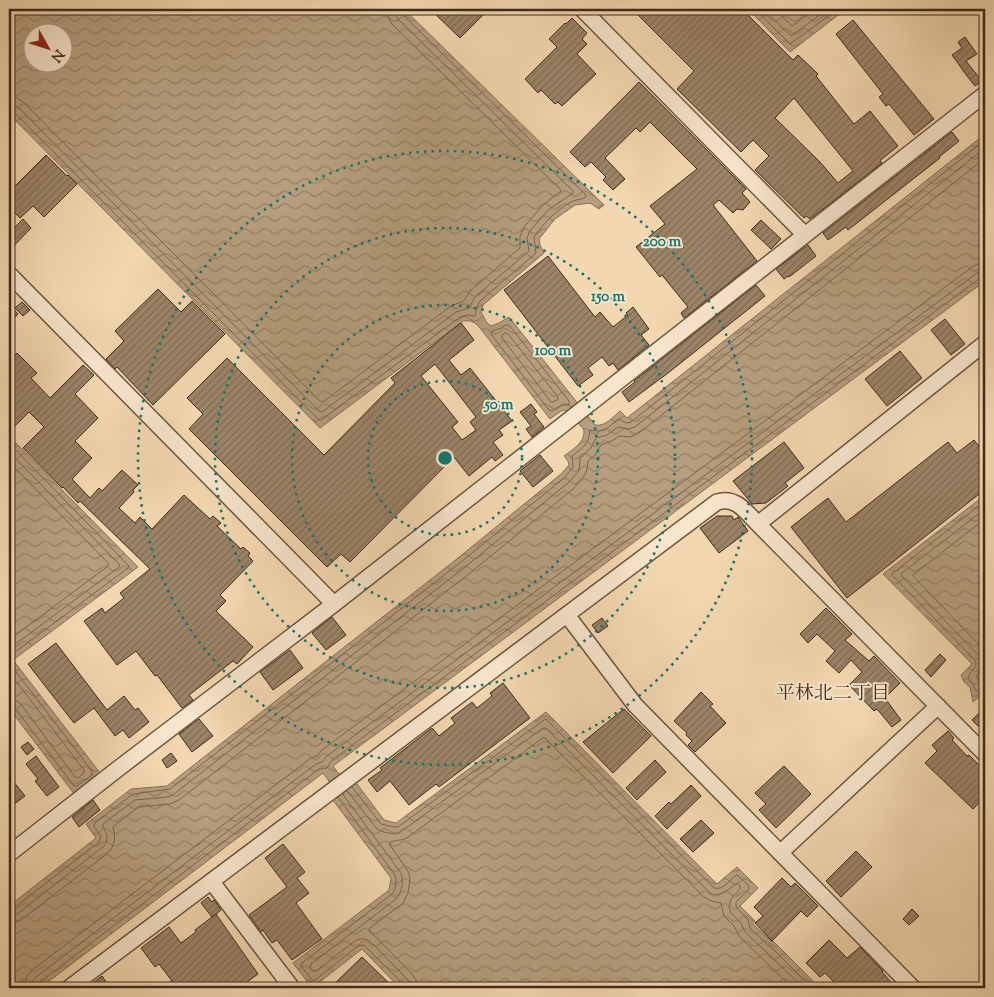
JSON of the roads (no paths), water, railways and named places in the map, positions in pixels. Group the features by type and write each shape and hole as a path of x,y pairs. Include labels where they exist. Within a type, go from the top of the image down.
{"street":[{"path":"582,9 805,235"},
{"path":"9,854 334,604 985,94"},
{"path":"9,274 334,604"},
{"path":"758,524 985,343"},
{"path":"69,988 717,502 723,500 735,502 758,524 985,754"},
{"path":"567,615 635,705 913,988"},
{"path":"780,853 938,706"},
{"path":"212,882 292,988"}],"water":[{"path":"9,9 404,9 604,205 599,209 590,203 575,205 555,219 539,239 544,253 483,305 481,312 487,323 491,326 509,317 595,425 609,421 620,411 627,418 985,134 985,281 333,766 338,773 357,784 384,820 396,823 546,712 717,884 737,867 758,888 740,906 755,921 753,924 773,941 820,988 400,988 362,949 312,988 293,963 389,890 391,878 333,800 329,781 323,773 40,988 9,988 9,906 96,838 86,824 131,789 167,786 458,558 561,474 569,465 564,456 575,448 584,435 584,430 566,410 561,411 550,419 480,328 473,322 466,321 463,321 320,428 9,114"},
{"path":"748,9 846,9 790,52"},
{"path":"9,436 138,567 13,660 101,774 75,795 9,708"},
{"path":"985,495 985,692 973,702 970,687 964,682 961,675 972,664 883,574"}],"district":[{"name":"平林北二丁目","path":"833,692"}]}
